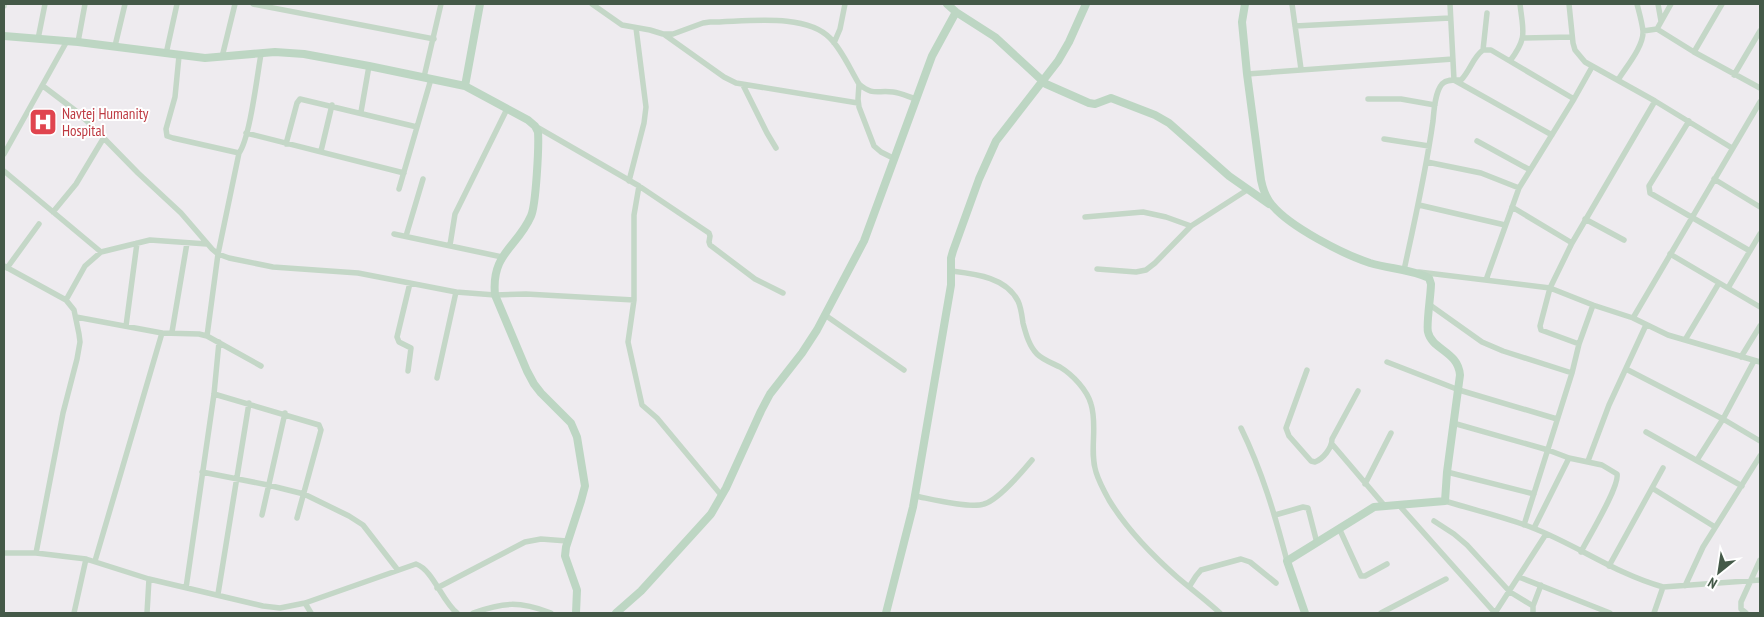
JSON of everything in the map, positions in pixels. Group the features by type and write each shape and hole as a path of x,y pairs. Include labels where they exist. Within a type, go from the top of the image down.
{"street":[{"path":"38,39 45,4"},
{"path":"78,42 85,4"},
{"path":"115,46 125,4"},
{"path":"166,54 177,4"},
{"path":"222,57 235,4"},
{"path":"253,4 434,39"},
{"path":"399,189 417,127 441,4"},
{"path":"465,86 480,4"},
{"path":"592,4 622,25 663,34 724,77 743,85 858,103"},
{"path":"834,43 840,29 845,4"},
{"path":"886,613 915,496 952,285 953,251 990,152 1001,132 1063,52 1086,4"},
{"path":"1247,4 1242,22 1247,74 1261,180 1266,198 1273,206"},
{"path":"1292,4 1301,69"},
{"path":"1451,4 1450,18 1454,80"},
{"path":"1510,61 1520,48 1523,38 1520,4"},
{"path":"1569,4 1575,50 1584,62 1655,101 1732,148"},
{"path":"1618,80 1639,46 1643,31 1637,4"},
{"path":"1658,4 1661,21"},
{"path":"1657,29 1671,4"},
{"path":"1694,52 1722,4"},
{"path":"616,613 642,591 705,522 722,496 770,394 810,342 825,315 864,242 950,7 995,37 1042,81 1051,87 1089,103 1095,104 1111,98 1163,119 1247,190 1273,206 1300,228 1337,249 1371,263 1413,272 1550,288 1633,318 1685,340 1757,361 1698,460"},
{"path":"1483,50 1487,13"},
{"path":"1295,26 1450,18"},
{"path":"663,34 680,32 703,23 797,22 818,29 830,38 859,84 869,92 890,92 916,100"},
{"path":"629,181 644,124 646,107 636,28"},
{"path":"1643,31 1657,29 1694,52 1760,88"},
{"path":"1734,74 1760,31"},
{"path":"4,36 115,46 205,58 275,52 304,54 465,86 528,120 535,126 639,186 709,234 708,242 710,246 739,265 751,276 783,293"},
{"path":"1523,38 1572,37"},
{"path":"4,154 67,41"},
{"path":"1404,270 1428,162 1435,105 1443,83 1461,80 1479,53 1483,50 1491,50 1574,99"},
{"path":"207,336 218,254 239,154 246,133 261,54"},
{"path":"179,56 175,97 166,129 167,136 239,154"},
{"path":"1247,74 1453,59"},
{"path":"361,112 369,66"},
{"path":"1486,280 1519,188 1592,67"},
{"path":"1454,80 1552,135"},
{"path":"859,84 858,103 874,146 894,159"},
{"path":"743,85 766,133 776,148"},
{"path":"43,86 76,111 138,173 181,212 207,244 218,254 229,258 273,267 358,274 456,292 634,300"},
{"path":"286,144 298,100 304,98 417,127"},
{"path":"1368,99 1401,99 1435,105"},
{"path":"1579,344 1541,330 1540,326 1550,288 1585,219 1655,101"},
{"path":"1633,318 1760,102"},
{"path":"322,151 332,105"},
{"path":"450,246 455,214 507,109"},
{"path":"1689,121 1648,190 1652,196 1750,251"},
{"path":"535,126 538,138 533,209 527,223 502,256 495,274 495,295 534,384 540,393 571,423 577,436 585,486 565,556 577,590 576,613"},
{"path":"246,133 404,173"},
{"path":"53,212 76,184 103,139"},
{"path":"1384,140 1429,146"},
{"path":"1477,141 1530,170"},
{"path":"1428,162 1481,173 1519,188"},
{"path":"4,171 101,252"},
{"path":"406,236 423,179"},
{"path":"1714,180 1760,207"},
{"path":"639,186 634,223 634,300 628,342 642,405 657,418 722,496"},
{"path":"1097,269 1136,272 1146,270 1191,226 1247,190"},
{"path":"1419,205 1505,225"},
{"path":"1512,207 1572,243"},
{"path":"1085,217 1143,212 1166,217 1191,226"},
{"path":"1585,219 1624,240"},
{"path":"36,553 63,413 80,342 76,316 71,305 66,300 5,267 39,224"},
{"path":"394,234 502,256"},
{"path":"1728,288 1760,234"},
{"path":"66,300 85,266 101,252 137,243 162,240 207,244"},
{"path":"126,326 137,243"},
{"path":"172,332 187,243"},
{"path":"1670,254 1760,307"},
{"path":"951,271 971,273 992,279 1010,290 1018,302 1032,348 1043,359 1061,368 1074,378 1088,396 1092,405 1096,473 1110,501 1144,544 1168,569 1220,613"},
{"path":"1413,272 1431,280 1427,331 1432,340 1456,361 1460,367 1444,501"},
{"path":"408,371 411,348 397,340 397,337 410,283"},
{"path":"1685,340 1719,283"},
{"path":"437,378 456,292"},
{"path":"1430,304 1482,342 1503,351 1572,373"},
{"path":"1524,525 1572,373 1579,344 1593,305"},
{"path":"825,315 904,370"},
{"path":"76,316 162,332 207,336 261,366"},
{"path":"1588,462 1609,405 1646,325"},
{"path":"1740,357 1760,326"},
{"path":"95,561 162,332"},
{"path":"186,588 214,394 219,342"},
{"path":"1387,362 1458,390 1557,419"},
{"path":"1307,370 1287,424 1287,432 1311,460 1315,462 1322,459 1332,444 1332,439 1358,390"},
{"path":"1626,370 1723,419 1760,441"},
{"path":"214,394 284,413 321,427 297,518"},
{"path":"218,594 249,403"},
{"path":"262,515 284,413"},
{"path":"1453,423 1588,462 1613,470 1617,474 1618,478 1614,490 1581,552"},
{"path":"1241,428 1261,472 1287,561 1305,613"},
{"path":"1646,432 1742,486"},
{"path":"1365,484 1391,433"},
{"path":"1332,444 1384,505"},
{"path":"1684,586 1697,557 1760,456"},
{"path":"1534,528 1569,458"},
{"path":"915,496 983,505 1017,478 1032,460"},
{"path":"1609,566 1662,468"},
{"path":"202,472 304,494 357,520 368,531 397,569"},
{"path":"1447,472 1534,494"},
{"path":"1652,488 1715,527"},
{"path":"1287,561 1374,507 1444,501 1534,528 1609,566 1663,587 1760,580"},
{"path":"1398,504 1495,613 1546,534"},
{"path":"1275,515 1303,507 1308,508 1317,543"},
{"path":"1434,521 1467,545 1510,592 1533,606"},
{"path":"1339,528 1361,576 1365,576 1387,564"},
{"path":"437,588 525,542 541,539 568,541"},
{"path":"4,553 36,553 86,559 149,579 263,606 280,608 305,603 397,569 416,564 420,566 450,608 457,613"},
{"path":"74,613 86,559"},
{"path":"1189,587 1201,570 1241,559 1250,562 1276,583"},
{"path":"1746,613 1741,609 1740,602 1760,560"},
{"path":"1519,577 1608,613"},
{"path":"147,613 149,579"},
{"path":"1380,613 1446,579"},
{"path":"1534,613 1533,606 1541,585"},
{"path":"1654,613 1663,587"},
{"path":"305,603 311,613"},
{"path":"472,613 492,606 508,604 531,607 551,613"}],"place":[{"name":"Navtej Humanity Hospital","path":"43,122"}]}
